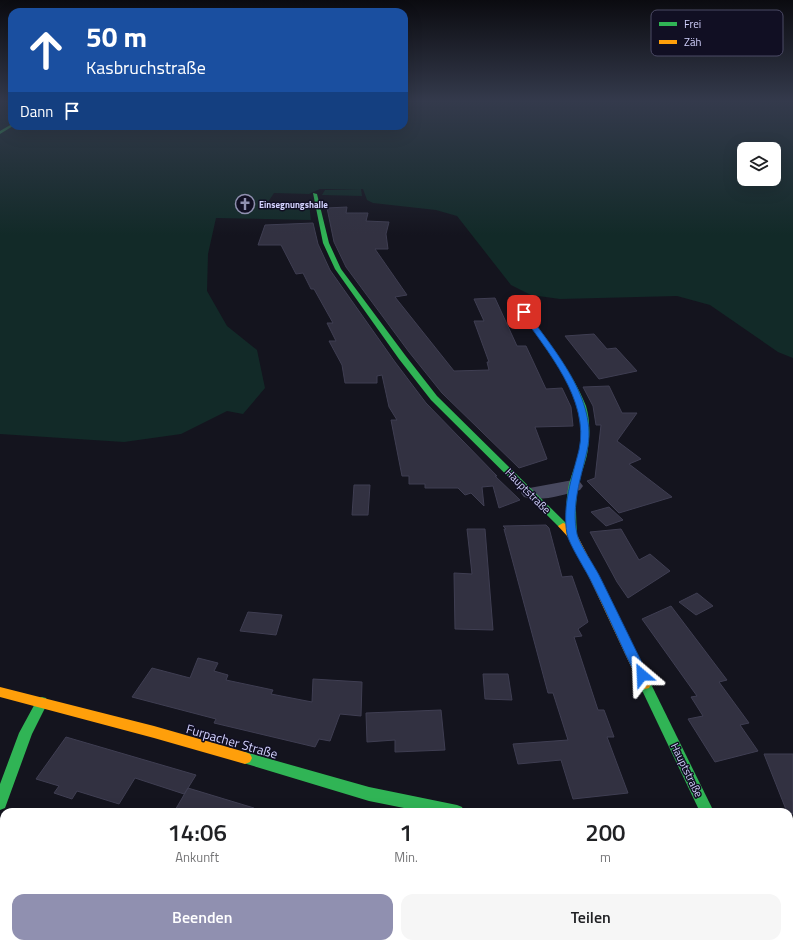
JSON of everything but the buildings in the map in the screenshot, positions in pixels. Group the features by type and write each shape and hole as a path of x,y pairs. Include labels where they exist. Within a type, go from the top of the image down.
{"main road":[{"name":"Hauptstraße","path":"315,194 326,243 338,269 393,344 434,398 572,535 595,578 706,808"},
{"path":"524,312 551,350 572,386 582,407 585,426 584,449 573,486 570,507 572,535"},
{"name":"Furpacher Straße","path":"0,692 161,734 369,794 437,808"},
{"path":"0,803 26,733 42,702"}],"street":[{"path":"531,493 573,486"}],"green space":[{"path":"0,146 737,146 737,186 781,186 781,146 793,146 793,358 778,352 710,305 677,296 560,299 531,295 511,285 457,216 436,210 373,203 367,200 363,189 320,189 309,194 274,193 268,202 309,203 311,220 216,218 208,254 207,291 227,326 257,350 265,388 243,414 227,411 181,434 124,442 0,434"},
{"path":"361,189 362,196 322,195 325,190"}],"traffic: fast":[{"path":"315,194 326,243 338,269 402,357 434,398 563,526"},
{"path":"524,312 551,351 572,386 582,407 585,426 584,449 573,486 571,507 572,535"},
{"path":"645,684 705,808"},
{"path":"0,803 26,733 42,702"},
{"path":"245,758 369,794 437,808"}],"traffic: slow":[{"path":"563,526 572,535 595,579 645,684"},
{"path":"0,692 154,732 245,758"}],"place":[{"name":"Einsegnungshalle","path":"245,204"}],"route":[{"path":"524,312 551,350 572,386 582,407 585,426 584,449 573,486 570,507 572,535 595,578 642,675"}]}
